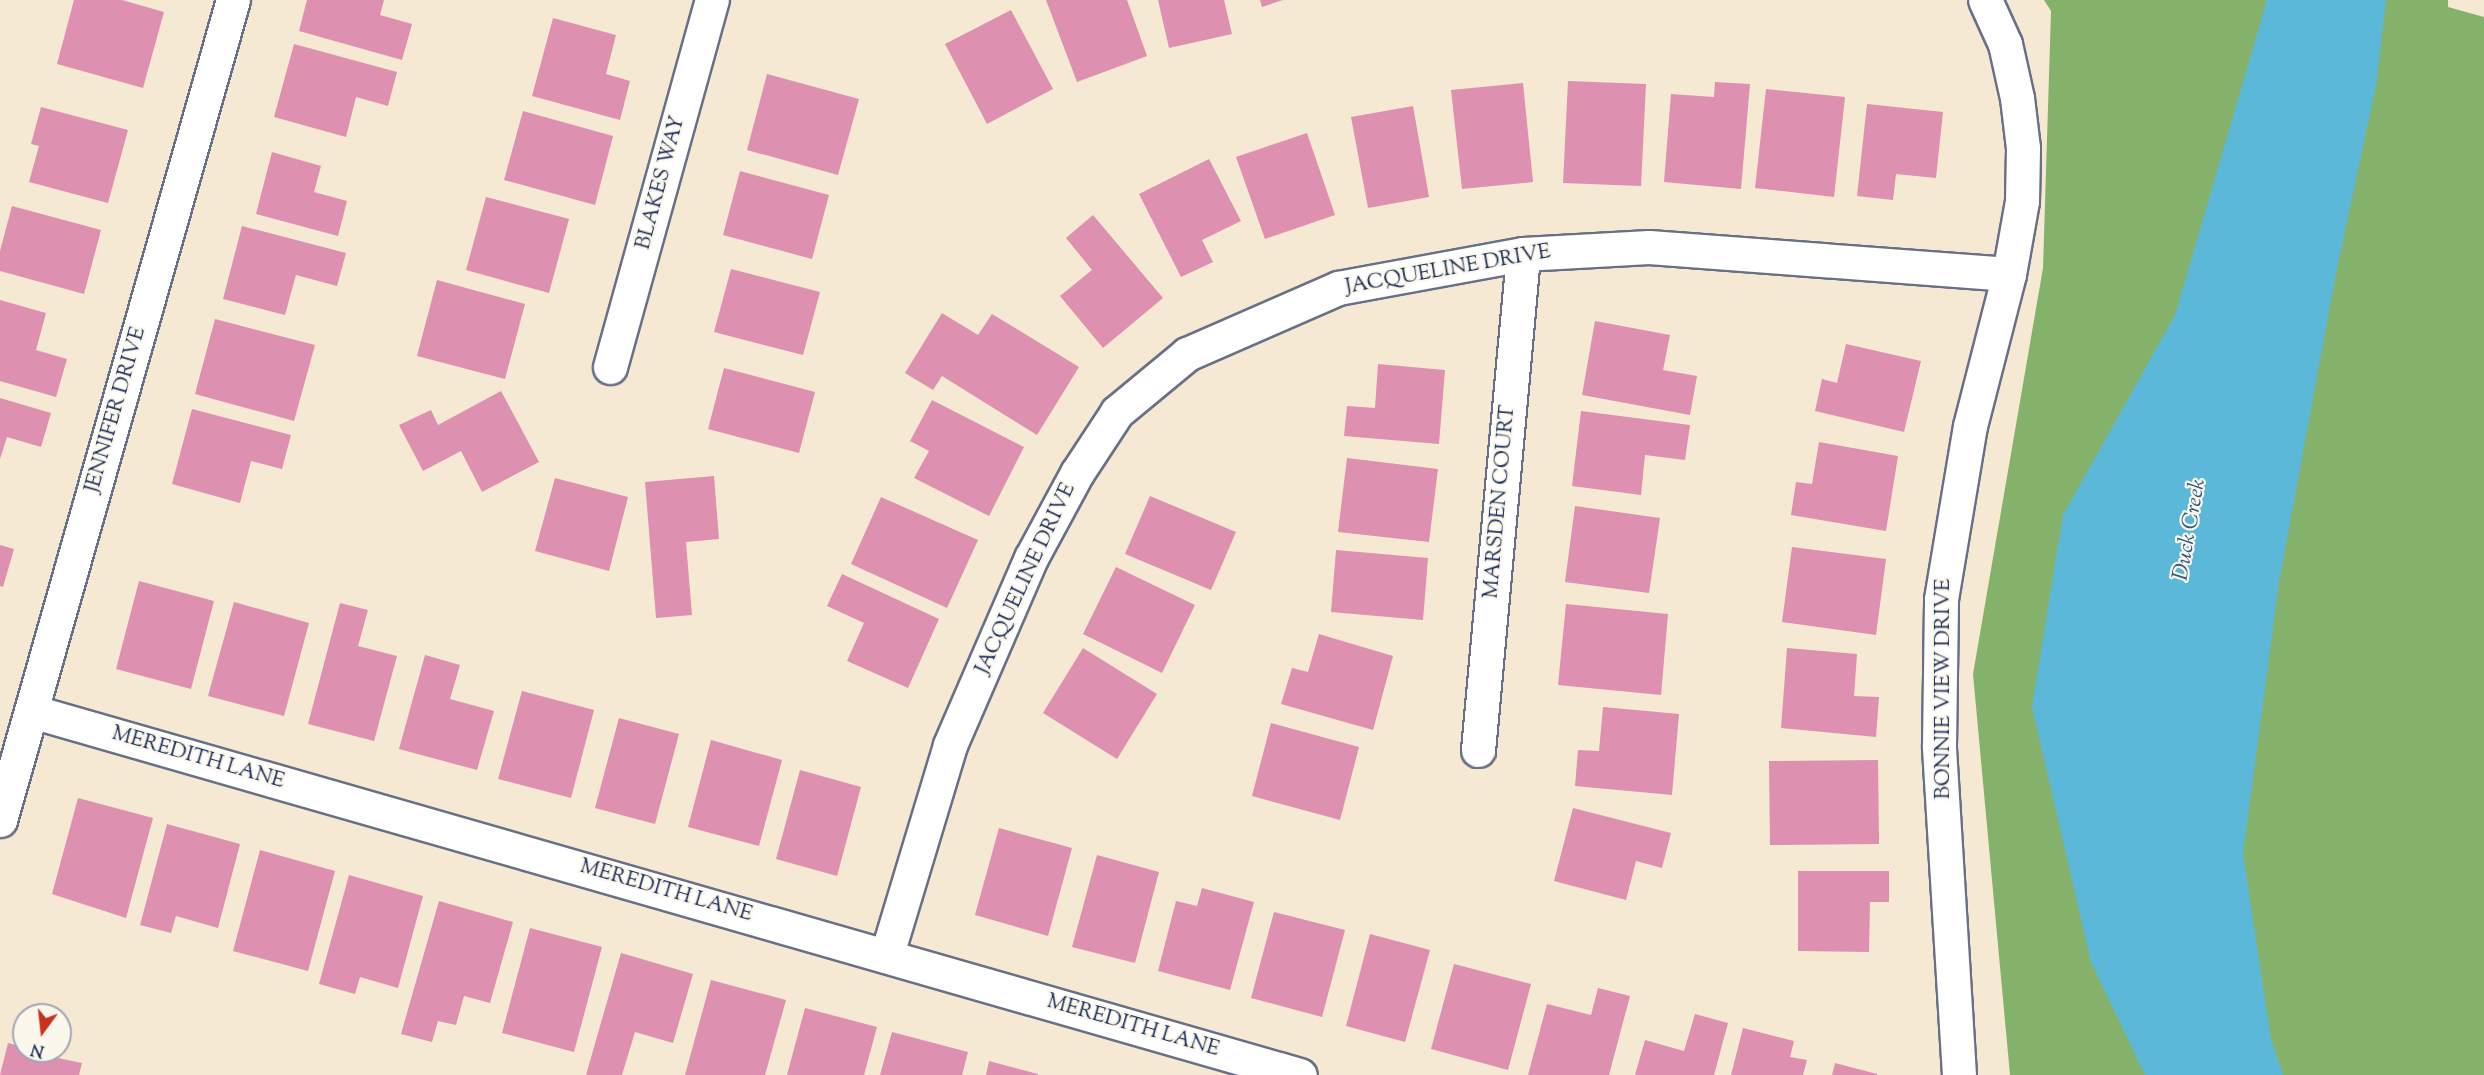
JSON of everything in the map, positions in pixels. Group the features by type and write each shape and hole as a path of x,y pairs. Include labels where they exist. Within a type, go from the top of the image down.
{"street":[{"name":"JENNIFER DRIVE","path":"0,820 233,0"},
{"name":"BLAKES WAY","path":"610,367 712,0"},
{"name":"BONNIE VIEW DRIVE","path":"1959,1075 1940,746 1941,599 1970,426 2009,274 2022,201 2023,148 2005,44 1985,0"},
{"name":"JACQUELINE DRIVE","path":"887,954 950,745 1031,558 1077,473 1118,412 1186,354 1338,288 1523,254 1649,247 2009,274"},
{"name":"MARSDEN COURT","path":"1478,750 1523,254"},
{"name":"MEREDITH LANE","path":"31,711 887,954 1300,1075"}],"green space":[{"path":"2044,0 2448,0 2448,7 2484,17 2484,1075 2010,1075 1973,674 2043,268 2051,11"}],"water":[{"name":"Duck Creek","path":"2267,0 2386,0 2376,85 2336,273 2279,582 2243,854 2271,1039 2283,1075 2145,1075 2091,962 2032,707 2063,515 2175,315"}],"building":[{"path":"74,0 122,0 164,12 143,88 57,64"},
{"path":"307,0 384,0 380,15 412,24 402,60 299,31"},
{"path":"1046,0 1127,0 1147,56 1077,82"},
{"path":"1158,0 1224,0 1232,34 1169,48"},
{"path":"1260,0 1283,0 1262,7"},
{"path":"1011,10 1053,89 987,124 945,44"},
{"path":"553,18 616,35 606,74 630,81 620,120 532,96"},
{"path":"294,44 397,72 388,106 356,97 346,137 274,117"},
{"path":"767,74 859,99 838,175 747,150"},
{"path":"1568,81 1646,84 1641,186 1563,183"},
{"path":"1715,82 1750,84 1741,189 1664,182 1671,94 1714,97"},
{"path":"1523,83 1533,182 1462,189 1451,90"},
{"path":"1766,89 1845,97 1834,197 1755,188"},
{"path":"1867,104 1943,112 1936,178 1896,174 1893,200 1857,196"},
{"path":"1413,106 1429,197 1368,208 1351,117"},
{"path":"41,107 128,130 108,203 29,182 39,146 31,144"},
{"path":"523,111 613,136 595,205 504,180"},
{"path":"1307,133 1335,215 1265,239 1236,157"},
{"path":"272,152 321,166 314,192 347,201 338,236 256,214"},
{"path":"1209,159 1241,221 1202,240 1213,262 1181,277 1139,194"},
{"path":"740,171 829,195 812,259 723,235"},
{"path":"486,197 569,219 549,293 466,270"},
{"path":"12,206 101,230 84,294 0,271 0,251"},
{"path":"1093,215 1163,298 1103,348 1060,296 1092,270 1066,238"},
{"path":"242,226 346,253 337,286 296,275 285,315 223,299"},
{"path":"731,269 820,292 803,355 714,332"},
{"path":"437,280 525,304 505,379 417,356"},
{"path":"0,300 46,313 36,350 67,359 56,397 0,381"},
{"path":"942,313 978,335 992,314 1079,367 1037,435 942,376 933,390 905,373"},
{"path":"215,319 315,345 294,421 195,394"},
{"path":"1595,321 1670,335 1663,370 1697,376 1690,415 1582,395"},
{"path":"1846,344 1921,361 1904,432 1815,411 1822,379 1837,383"},
{"path":"1378,364 1445,370 1439,444 1344,436 1347,406 1375,408"},
{"path":"724,368 815,392 799,453 708,429"},
{"path":"501,391 539,462 482,492 461,451 423,471 399,425 431,410 438,425"},
{"path":"0,398 51,413 41,447 7,437 0,459"},
{"path":"932,400 1024,447 989,516 914,478 929,451 910,441"},
{"path":"192,409 291,435 282,469 251,461 240,503 172,484"},
{"path":"1581,411 1690,425 1685,460 1645,455 1641,495 1572,486"},
{"path":"1819,442 1898,456 1886,531 1791,515 1796,482 1812,484"},
{"path":"1347,458 1438,469 1429,542 1338,532"},
{"path":"714,476 719,539 686,542 692,615 656,618 645,482"},
{"path":"555,478 628,497 609,571 535,551"},
{"path":"1150,496 1236,532 1211,590 1125,554"},
{"path":"881,497 978,540 947,608 851,564"},
{"path":"1575,506 1660,518 1649,593 1565,582"},
{"path":"0,545 14,549 3,587 0,586"},
{"path":"1792,547 1886,559 1876,635 1782,622"},
{"path":"1336,550 1428,558 1423,620 1331,612"},
{"path":"1116,567 1195,605 1162,673 1083,634"},
{"path":"842,574 939,619 908,688 847,661 864,623 827,606"},
{"path":"139,581 214,601 191,689 116,669"},
{"path":"234,602 309,623 284,716 208,696"},
{"path":"340,603 368,610 358,646 397,656 374,741 308,724"},
{"path":"1566,604 1668,614 1661,695 1558,685"},
{"path":"1319,634 1393,656 1373,730 1281,704 1292,668 1308,672"},
{"path":"1083,648 1157,694 1117,759 1043,713"},
{"path":"1787,648 1857,654 1854,696 1879,697 1876,737 1781,728"},
{"path":"425,655 460,665 450,699 494,711 477,770 399,749"},
{"path":"522,691 594,710 571,798 498,779"},
{"path":"1603,707 1679,714 1672,795 1575,786 1578,750 1599,751"},
{"path":"619,718 679,734 655,824 595,808"},
{"path":"1271,723 1359,747 1340,820 1252,796"},
{"path":"711,740 782,760 759,846 688,827"},
{"path":"1878,760 1879,844 1770,845 1769,761"},
{"path":"800,770 861,787 837,876 776,859"},
{"path":"78,798 153,818 126,918 52,894"},
{"path":"1573,808 1671,833 1662,868 1636,861 1626,900 1554,881"},
{"path":"167,824 240,844 218,928 176,916 171,933 140,925"},
{"path":"999,828 1072,848 1048,936 975,915"},
{"path":"260,850 335,871 308,971 233,951"},
{"path":"1097,855 1159,872 1135,963 1072,947"},
{"path":"1798,871 1889,871 1889,902 1870,902 1869,952 1798,951"},
{"path":"349,875 423,896 398,988 360,977 355,994 319,984"},
{"path":"1202,888 1254,902 1230,990 1158,971 1176,901 1197,906"},
{"path":"439,901 513,922 490,1003 464,996 456,1025 438,1021 432,1042 401,1034"},
{"path":"1274,912 1345,930 1322,1017 1251,998"},
{"path":"530,928 602,947 574,1052 502,1033"},
{"path":"1370,934 1430,950 1405,1042 1346,1026"},
{"path":"621,953 693,974 673,1043 635,1032 622,1075 586,1075"},
{"path":"1454,964 1531,984 1508,1070 1431,1049"},
{"path":"711,980 786,1000 765,1075 685,1075"},
{"path":"1598,988 1630,996 1609,1075 1528,1075 1547,1004 1591,1015"},
{"path":"805,1008 877,1027 864,1075 787,1075"},
{"path":"1695,1014 1728,1023 1714,1075 1635,1075 1645,1040 1684,1051"},
{"path":"1743,1028 1794,1041 1790,1057 1807,1060 1803,1075 1731,1075"},
{"path":"892,1032 968,1052 962,1075 880,1075"},
{"path":"8,1043 12,1044 12,1063 72,1063 72,1061 82,1063 79,1075 0,1075"},
{"path":"989,1061 1038,1074 1038,1075 986,1075"},
{"path":"1835,1063 1877,1074 1877,1075 1832,1075"}]}
